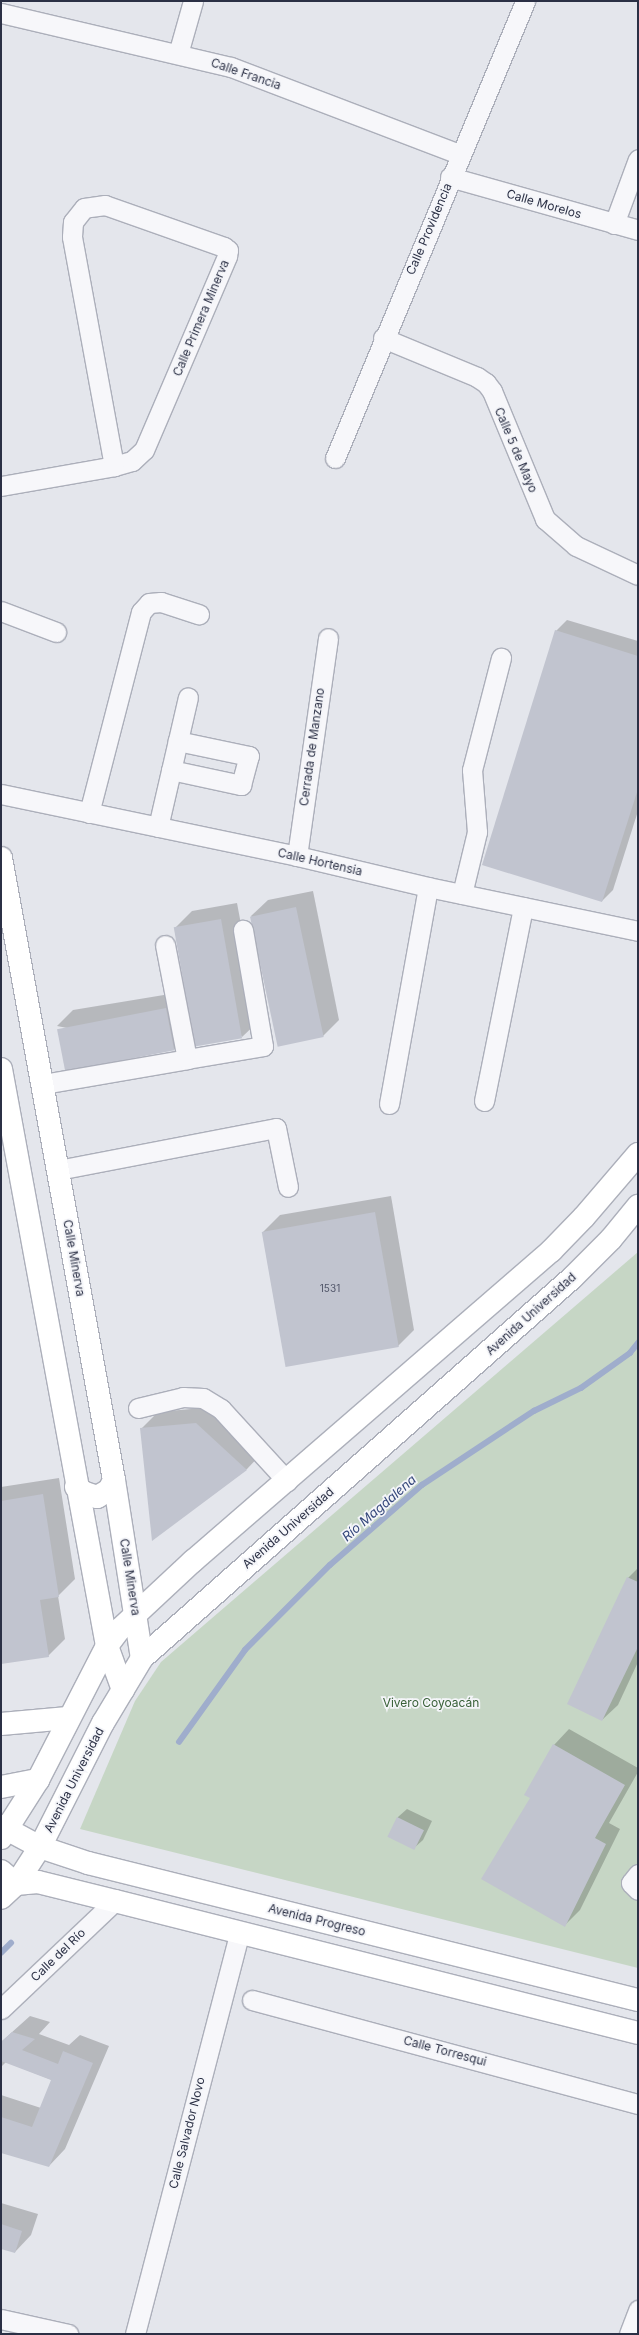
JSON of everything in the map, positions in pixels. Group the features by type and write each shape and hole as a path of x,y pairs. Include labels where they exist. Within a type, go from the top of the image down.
{"street":[{"path":"178,54 193,1"},
{"name":"Calle Providencia","path":"335,458 383,338 525,1"},
{"name":"Calle Francia","path":"1,13 231,66 460,154"},
{"path":"614,224 638,159"},
{"name":"Calle Morelos","path":"450,177 638,230"},
{"name":"Calle Primera Minerva","path":"1,486 114,466 132,461 144,450 228,250 105,205 84,208 74,222 72,237 114,466"},
{"name":"Calle 5 de Mayo","path":"383,338 477,377 486,383 492,391 544,519 576,546 638,576"},
{"path":"89,813 141,612 149,602 161,602 199,614"},
{"path":"1,611 56,632"},
{"name":"Cerrada de Manzano","path":"297,856 328,638"},
{"path":"462,894 477,832 472,770 501,658"},
{"path":"158,828 188,697"},
{"path":"171,770 242,785 249,756 178,741"},
{"name":"Calle Hortensia","path":"1,794 297,856 428,887 638,932"},
{"name":"Calle Minerva","path":"1,858 114,1480 142,1658"},
{"path":"388,1104 428,887"},
{"path":"484,1101 523,907"},
{"path":"43,1084 263,1046 243,930"},
{"path":"165,945 187,1059"},
{"path":"1,1069 76,1487 107,1646 123,1690"},
{"path":"58,1170 276,1128 288,1187"},
{"path":"3,1831 38,1780 68,1718 107,1646 120,1628 551,1251 584,1217 638,1154"},
{"name":"Avenida Universidad","path":"6,1884 40,1846 103,1722 142,1658 572,1278 611,1239 638,1206"},
{"path":"138,1408 183,1397 202,1398 221,1409 287,1481"},
{"path":"76,1487 85,1493 97,1497 109,1490 114,1480"},
{"path":"1,1724 68,1718"},
{"path":"1,1787 38,1780"},
{"name":"Avenida Progreso","path":"3,1831 88,1863 638,2000"},
{"path":"638,1874 631,1883 638,1890"},
{"path":"6,1884 38,1882 240,1931 638,2033"},
{"name":"Calle del Río","path":"1,2009 115,1901"},
{"name":"Calle Salvador Novo","path":"135,2334 240,1931"},
{"path":"518,2003 526,1973"},
{"name":"Calle Torresqui","path":"252,2000 638,2104"},
{"path":"629,2334 638,2310"},
{"path":"1,2319 68,2334"}],"green space":[{"name":"Vivero Coyoacán","path":"638,1252 638,1968 80,1829 135,1701 161,1662"}],"building":[{"path":"555,630 638,656 638,789 602,902 482,865"},
{"path":"296,907 324,1037 278,1047 250,917"},
{"path":"221,919 242,1038 195,1046 174,927"},
{"path":"166,1008 174,1050 65,1071 57,1029"},
{"path":"375,1212 399,1347 286,1367 262,1232"},
{"path":"196,1423 247,1470 152,1541 140,1428"},
{"path":"43,1494 59,1597 40,1600 49,1657 1,1664 1,1501"},
{"path":"627,1577 638,1582 638,1647 602,1721 567,1704"},
{"path":"553,1744 625,1785 595,1838 606,1844 565,1927 481,1879 530,1798 524,1795"},
{"path":"397,1817 424,1830 414,1850 387,1837"},
{"path":"12,2032 35,2039 22,2050 58,2064 63,2051 93,2063 49,2167 1,2153 1,2117 32,2127 51,2080 1,2061 1,2042"},
{"path":"1,2224 22,2231 15,2253 1,2249"}],"waterway":[{"name":"Río Magdalena","path":"179,1742 245,1650 330,1565 422,1485 534,1411 581,1388 630,1353 638,1343"},
{"name":"Río Magdalena","path":"1,1953 11,1943"}]}
